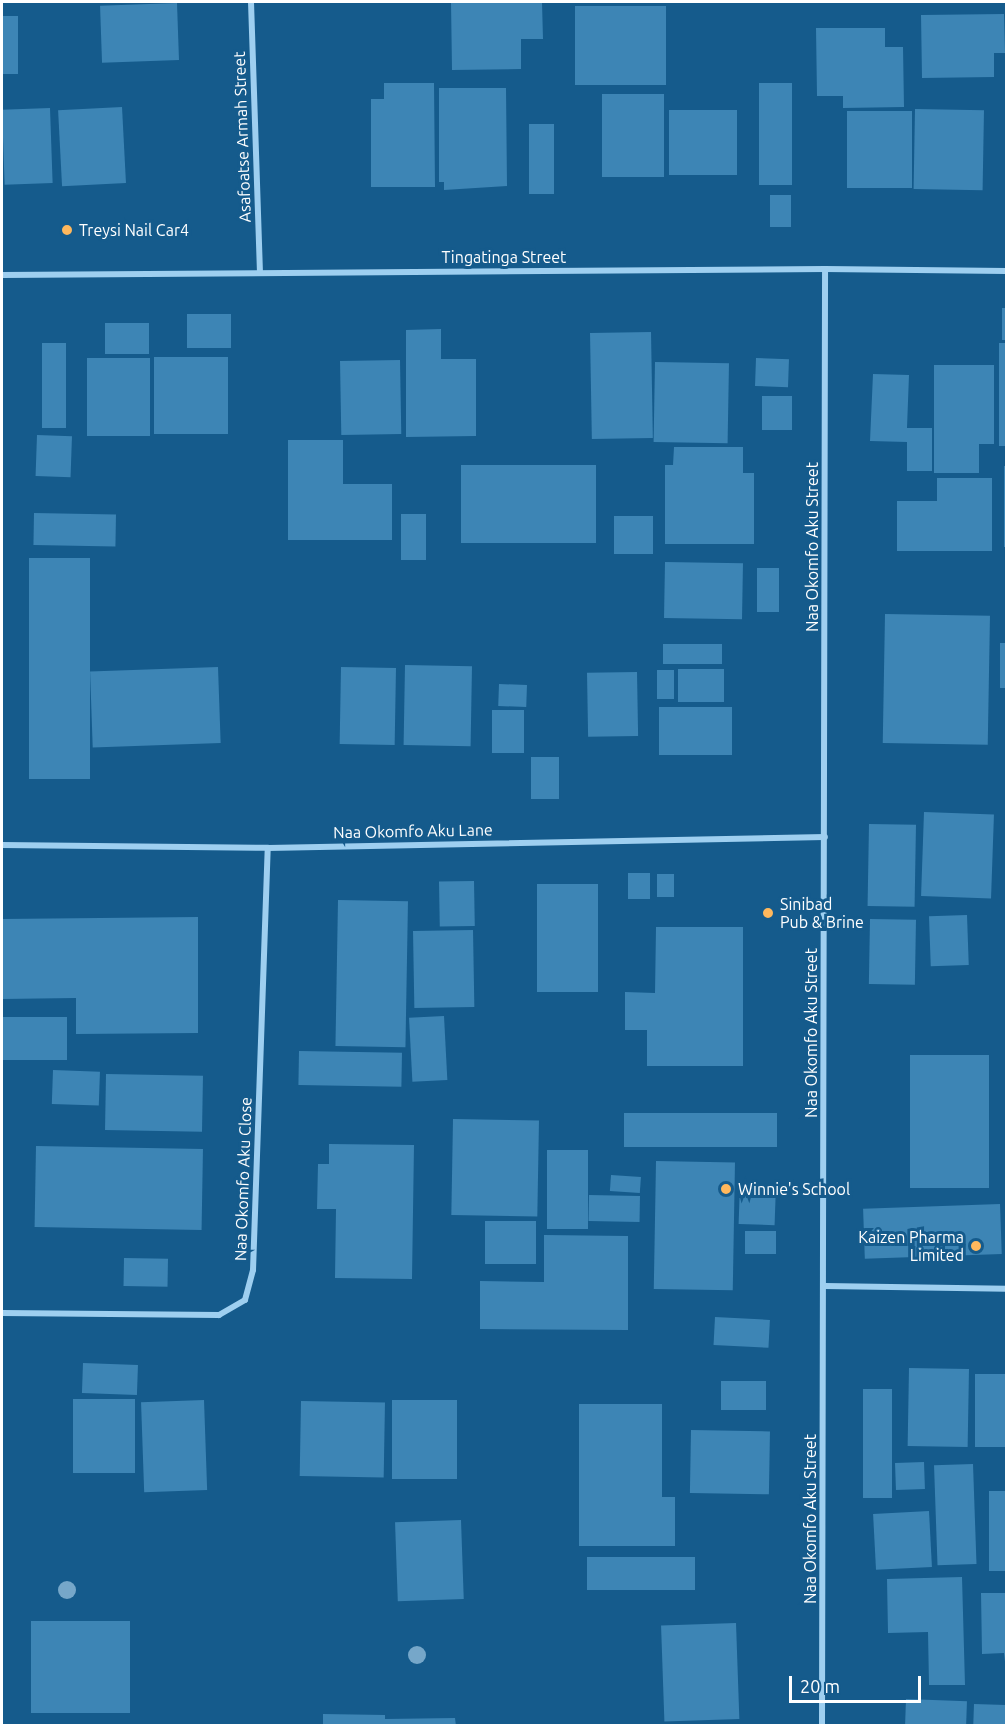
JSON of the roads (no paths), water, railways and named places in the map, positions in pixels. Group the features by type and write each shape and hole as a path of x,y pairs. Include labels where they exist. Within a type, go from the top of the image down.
{"street":[{"name":"Asafoatse Armah Street","path":"251,2 260,272"},
{"name":"Tingatinga Street","path":"2,275 825,269 1006,271"},
{"name":"Naa Okomfo Aku Street","path":"822,1725 825,1286 825,269"},
{"name":"Naa Okomfo Aku Lane","path":"2,845 268,848 825,837"},
{"name":"Naa Okomfo Aku Close","path":"2,1313 219,1315 244,1300 253,1270 268,848"},
{"path":"825,1286 1006,1289"}],"place":[{"name":"Treysi Nail Car4","path":"67,230"},
{"name":"Sinibad Pub & Brine","path":"768,913"},
{"name":"Winnie's School","path":"726,1189"},
{"name":"Kaizen Pharma Limited","path":"976,1246"}]}
